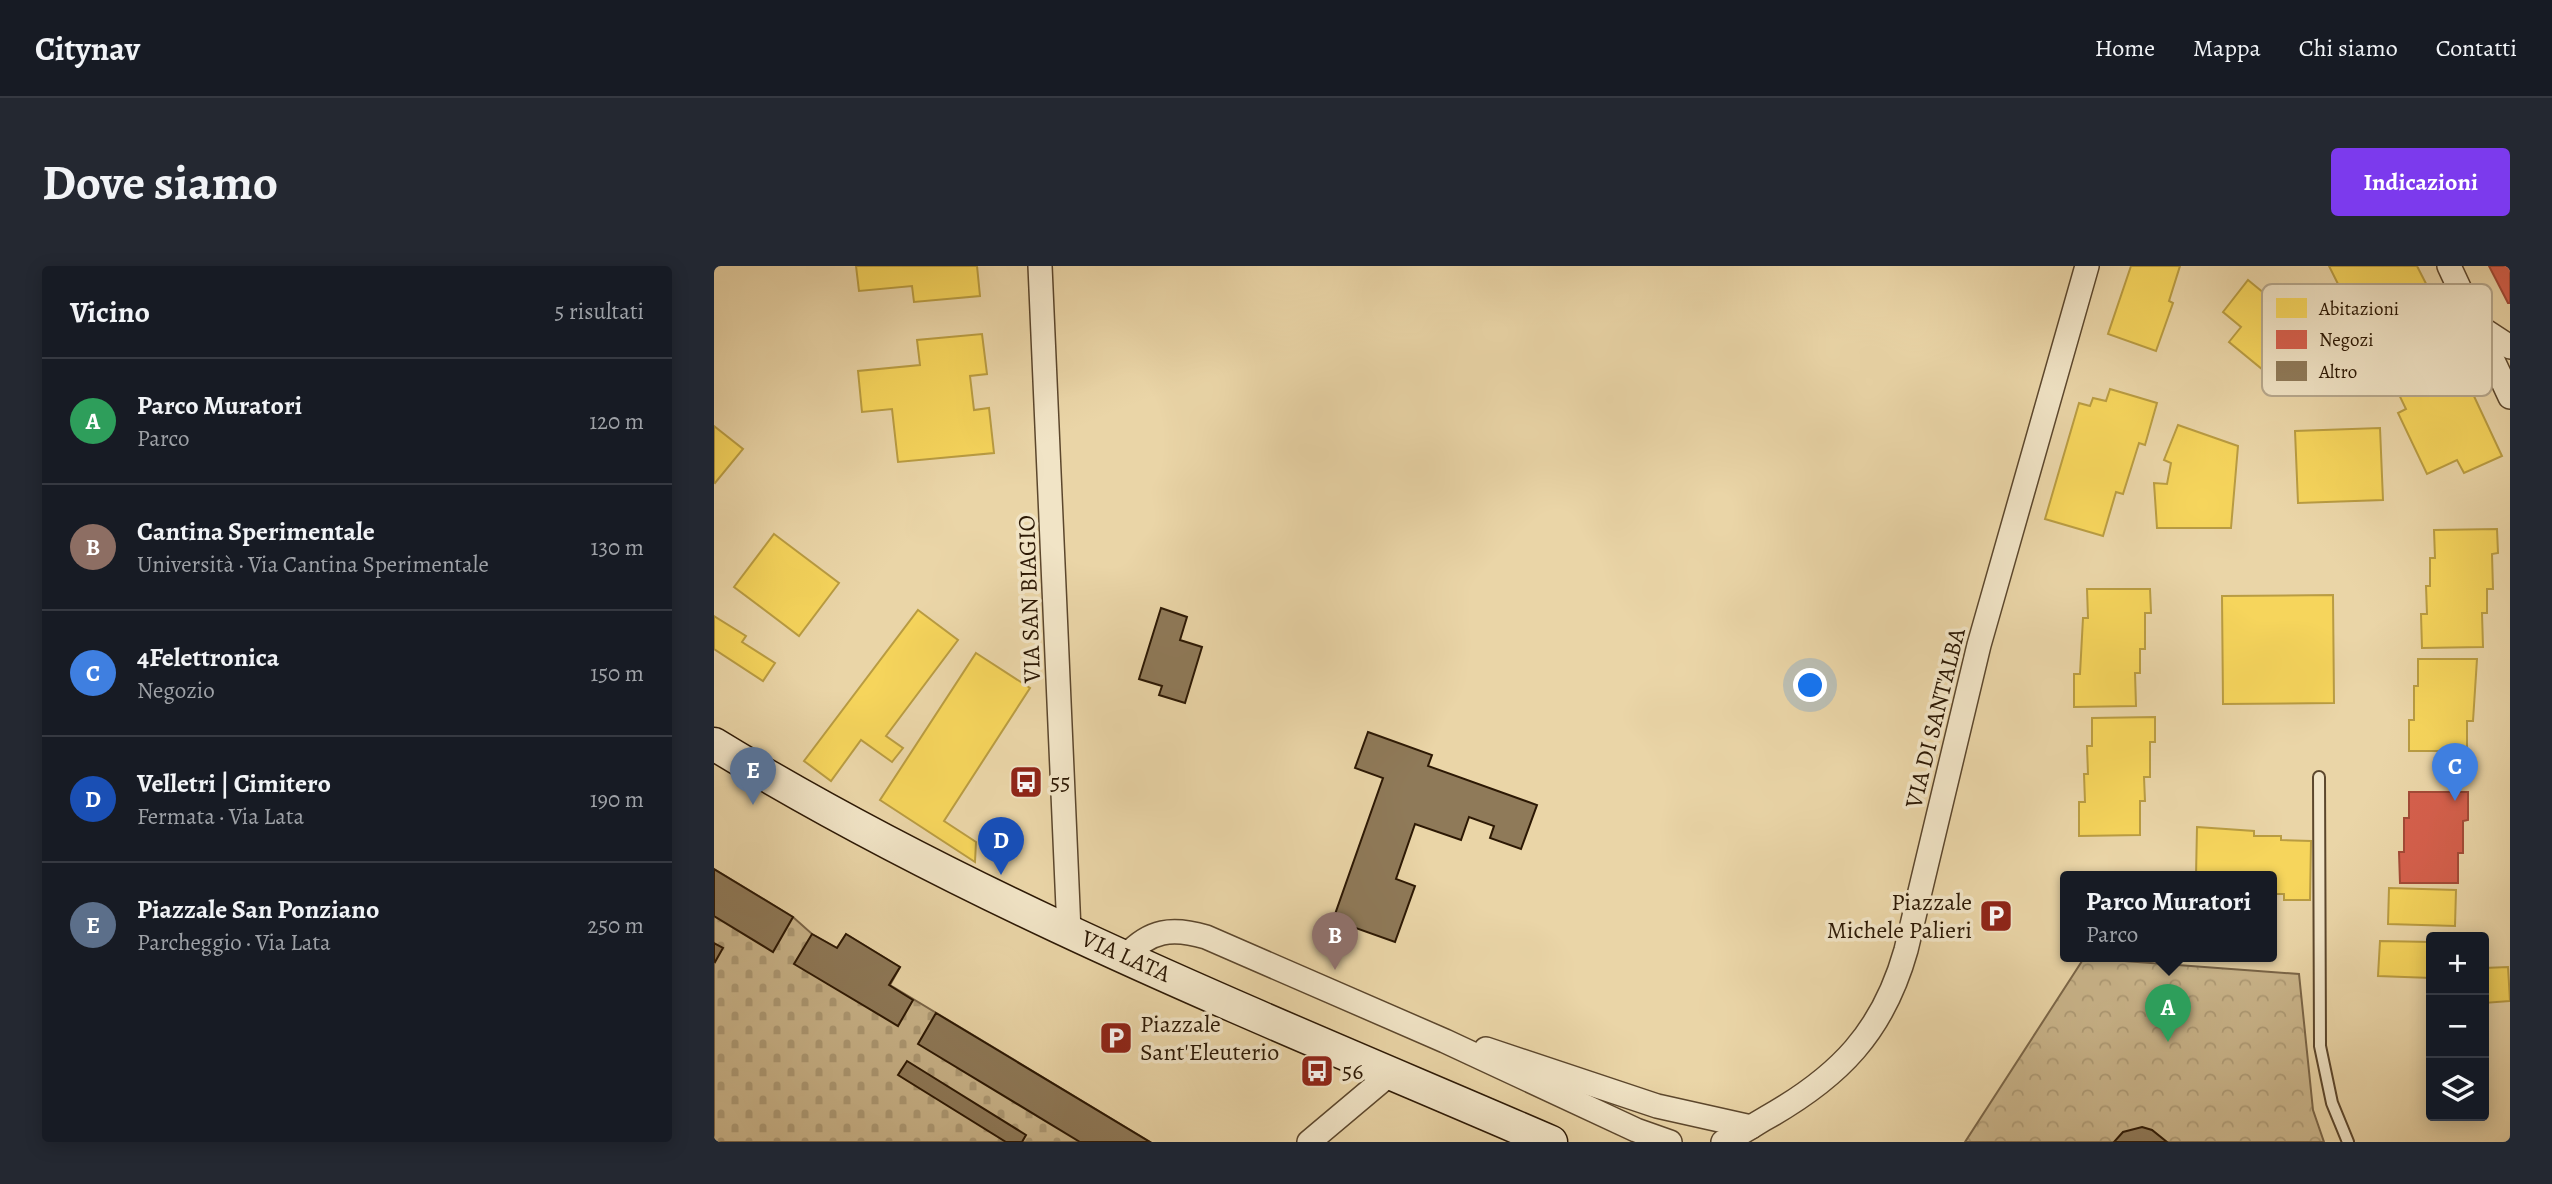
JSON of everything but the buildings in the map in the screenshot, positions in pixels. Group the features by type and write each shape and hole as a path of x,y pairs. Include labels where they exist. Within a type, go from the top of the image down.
{"main road":[{"name":"VIA LATA","path":"714,744 861,830 1069,931 1551,1142"}],"street":[{"name":"VIA SAN BIAGIO","path":"1040,266 1069,931"},
{"name":"VIA DI SANT'ALBA","path":"1723,1142 1793,1103 1837,1069 1880,1018 1897,983 1979,645 2087,266"},
{"path":"2449,266 2457,284"},
{"path":"2492,335 2510,347"},
{"path":"2492,359 2510,397"},
{"path":"1126,956 1141,941 1159,931 1196,934 1445,1041 1636,1130 1670,1142"},
{"path":"1445,1041 1518,1058 1657,1107 1751,1127"},
{"path":"1309,1142 1391,1073"}],"lane":[{"path":"2319,777 2320,1046 2332,1102 2348,1142"}],"green space":[{"path":"714,869 793,917 812,934 837,948 846,934 900,967 890,985 1150,1142 714,1142"},
{"path":"2081,962 2138,962 2299,974 2313,1110 2324,1142 1965,1142"}],"place":[{"name":"55","path":"1026,782"},
{"name":"4Felettronica","path":"2455,801"},
{"name":"Piazzale San Ponziano","path":"753,805"},
{"name":"Velletri | Cimitero","path":"1001,875"},
{"name":"Piazzale Michele Palieri","path":"1996,916"},
{"name":"Cantina Sperimentale","path":"1335,970"},
{"name":"Piazzale Sant'Eleuterio","path":"1116,1038"},
{"name":"Parco Muratori","path":"2168,1042"},
{"name":"56","path":"1317,1071"}]}
